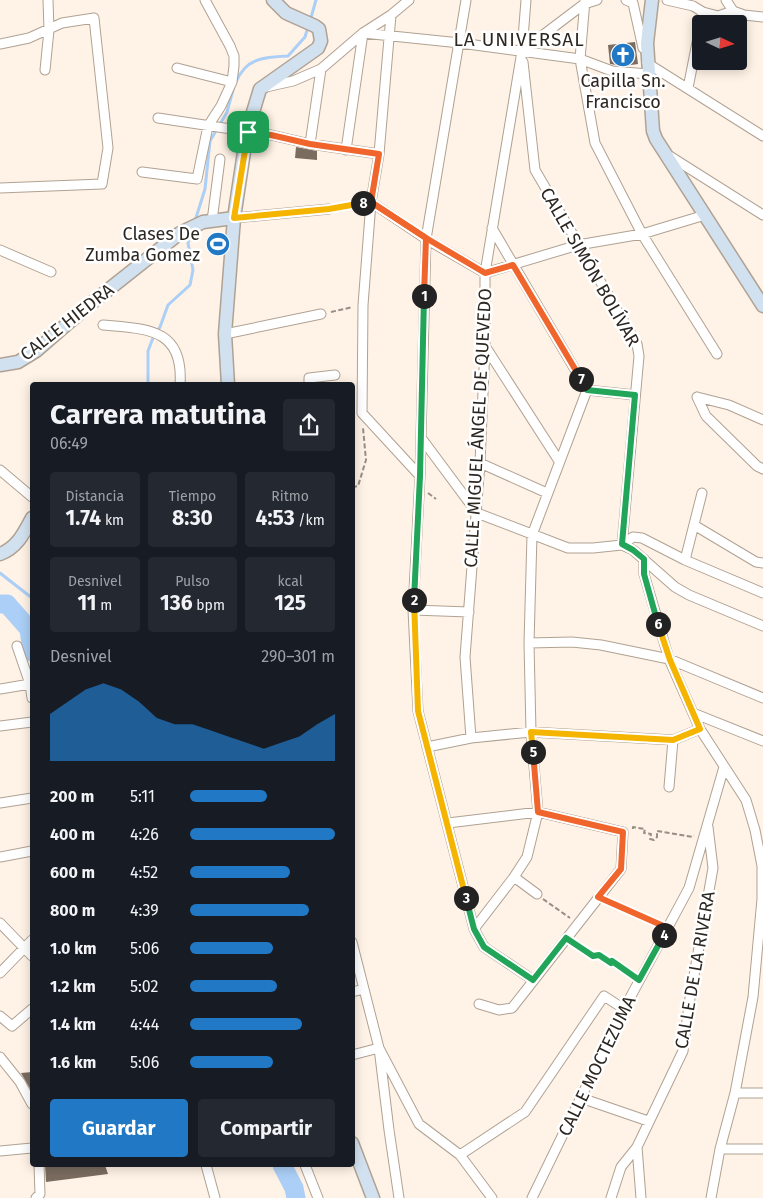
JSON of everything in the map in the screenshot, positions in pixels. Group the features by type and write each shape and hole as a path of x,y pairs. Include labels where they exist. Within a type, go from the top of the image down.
{"street":[{"path":"45,70 49,30 48,0"},
{"path":"142,172 197,179 212,126 232,82 234,66 234,56 230,46 205,0"},
{"path":"228,382 225,334 242,131 260,89 318,48 321,40 319,29 286,13 273,0"},
{"path":"260,89 294,81 321,69 363,33 409,0"},
{"path":"466,0 426,238 422,439 413,610 416,695 418,711 474,929 484,947 533,980"},
{"name":"CALLE MIGUEL ÁNGEL DE QUEVEDO","path":"471,738 465,657 480,463 485,346 485,273 522,51 526,0"},
{"path":"522,51 584,2 596,0"},
{"path":"626,0 633,3 648,70"},
{"path":"652,0 647,43 653,131 763,306"},
{"path":"667,0 693,6 703,12 718,16 733,11 763,17"},
{"path":"726,0 733,11"},
{"path":"584,2 580,59 595,143 642,234 717,354"},
{"path":"688,88 703,12"},
{"path":"391,14 379,154 371,202 363,305 362,413 420,476"},
{"path":"0,44 29,38 49,30 62,22 94,18 108,148 102,184 0,188"},
{"path":"363,33 460,43 580,59 612,71 648,70 688,88 763,136"},
{"path":"346,150 363,33"},
{"name":"CALLE SIMÓN BOLÍVAR","path":"522,51 535,170 637,344 639,356 622,544"},
{"path":"177,68 232,82"},
{"path":"310,144 321,69"},
{"path":"158,118 379,154"},
{"path":"763,130 763,136"},
{"path":"666,154 763,215"},
{"path":"207,222 220,159"},
{"path":"371,202 485,273 578,246 642,234 705,216"},
{"path":"234,218 329,209"},
{"name":"CALLE HIEDRA","path":"0,365 18,362 36,351 89,305 180,233 207,222 234,218"},
{"path":"492,228 587,390"},
{"path":"0,250 51,272"},
{"path":"225,334 321,314"},
{"path":"103,325 151,331 165,338 179,359 180,382"},
{"path":"485,346 559,460"},
{"path":"309,382 309,378 336,375"},
{"path":"587,390 635,395"},
{"path":"474,929 514,878 527,857 538,812 531,732 529,643 532,535 587,390"},
{"path":"763,420 729,405 697,396 706,416 763,469"},
{"path":"422,439 477,513 568,548 593,548 622,544 633,537 642,538 684,560 763,593"},
{"path":"480,463 547,493"},
{"path":"0,470 30,495"},
{"path":"684,560 702,493"},
{"path":"0,554 14,546 30,521"},
{"path":"694,525 756,562 763,563"},
{"path":"622,544 633,550 675,587 689,595 763,626"},
{"path":"644,559 644,574 670,660 700,729 746,800 755,830 762,866 762,899 753,997 735,1093 720,1148 711,1198"},
{"path":"413,610 469,612"},
{"path":"529,643 572,642 601,645 670,660 763,698"},
{"path":"0,688 30,684 17,646"},
{"path":"693,713 763,741"},
{"path":"0,726 30,722"},
{"path":"427,747 471,738 531,732 673,740 700,729"},
{"path":"669,787 673,740"},
{"name":"CALLE MOCTEZUMA","path":"532,1198 624,1009 689,888 724,767"},
{"path":"0,803 30,798"},
{"path":"448,823 538,812 623,832 621,869 512,1008 499,1010 480,1004"},
{"name":"CALLE DE LA RIVERA","path":"641,1198 637,1147 683,1051 690,998 714,868 707,822"},
{"path":"0,857 30,851"},
{"path":"514,878 537,894"},
{"path":"0,923 30,954"},
{"path":"0,973 30,942"},
{"path":"355,954 379,1048 399,1198"},
{"path":"355,992 364,990"},
{"path":"460,1155 525,1112 604,996 624,1009"},
{"path":"0,1016 12,1026 30,1011"},
{"path":"355,1054 379,1048"},
{"path":"379,1048 419,1124 460,1155 492,1198"},
{"path":"0,1057 20,1082 30,1100"},
{"path":"735,1093 763,1093"},
{"path":"581,1098 648,1121"},
{"path":"612,1198 621,1167 637,1147"},
{"path":"0,1151 30,1148"},
{"path":"720,1148 763,1149"},
{"path":"355,1152 373,1198"},
{"path":"39,1167 40,1197"},
{"path":"207,1167 215,1198"},
{"path":"306,1167 318,1198"}],"path":[{"path":"329,209 371,202"},
{"path":"321,314 363,305"},
{"path":"355,486 358,486 366,460 362,413"},
{"path":"622,842 632,834 633,828 645,829 644,833 651,834 650,839 654,840 657,837 656,830 693,837 697,832"},
{"path":"537,894 570,918"},
{"path":"598,897 668,928"},
{"path":"566,938 593,956 599,955 611,963 612,961 639,980"}],"building":[{"name":"Capilla Sn. Francisco","path":"635,42 638,64 624,66 610,64 608,45"},
{"path":"296,147 317,151 317,160 295,158"},
{"path":"30,1072 30,1089 21,1073"},
{"path":"45,1167 106,1167 108,1174 46,1182"}],"waterway":[{"path":"310,21 316,0"},
{"path":"236,82 240,74 251,63 264,58 288,56 305,37 308,27"},
{"path":"195,221 205,189 210,141 227,112 233,90"},
{"path":"148,382 148,351 153,338 160,327 168,305 190,285 193,270 188,243 191,232"},
{"path":"0,573 30,596"},
{"path":"0,604 7,604 29,629 30,637"},
{"path":"29,629 30,624"},
{"path":"283,1167 294,1188 296,1198"}],"place":[{"name":"Capilla Sn. Francisco","path":"623,55"},
{"name":"Clases De Zumba Gomez","path":"218,244"}],"district":[{"name":"LA UNIVERSAL","path":"519,39"}],"route":[{"path":"248,132 234,218 329,209 371,202 485,273 513,265 587,390 635,395 622,544 644,559 644,574 649,595 670,660 700,729 673,740 531,732 538,812 623,832 621,869 598,897 668,928 639,980 612,961 611,963 599,955 593,956 566,938 533,980 484,947 474,929 418,711 416,695 413,610 422,439 426,238 371,202 379,154 310,144 248,132"}]}
